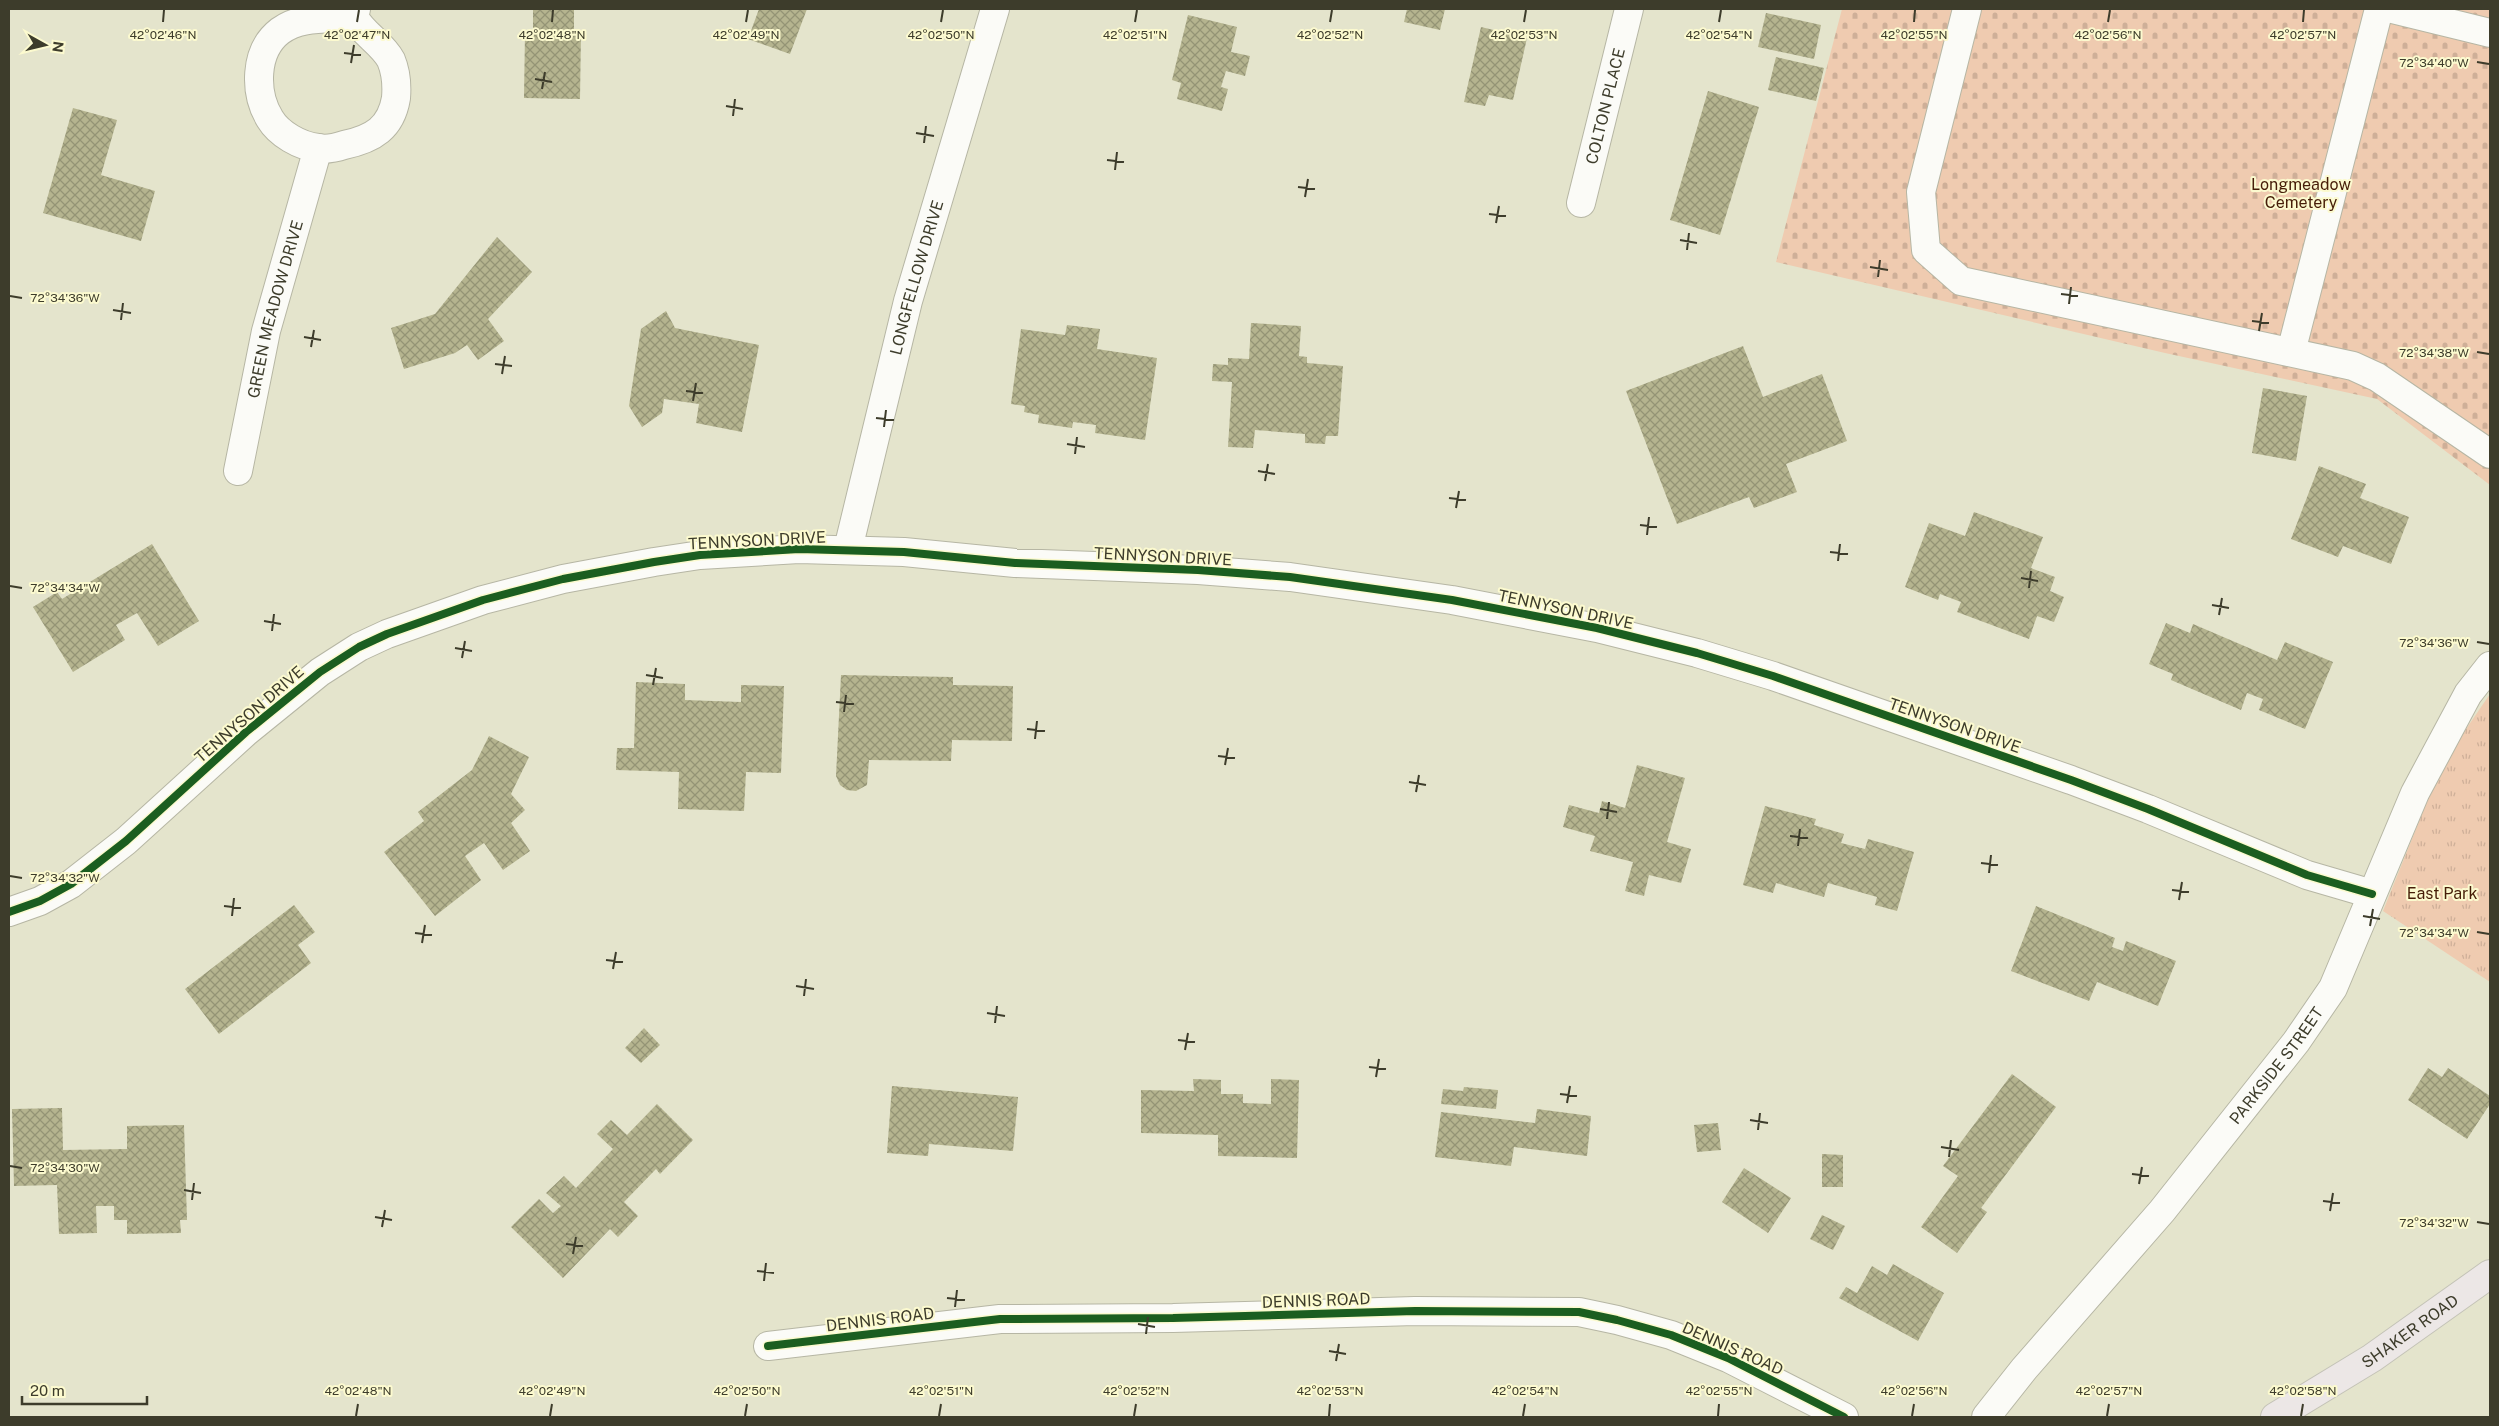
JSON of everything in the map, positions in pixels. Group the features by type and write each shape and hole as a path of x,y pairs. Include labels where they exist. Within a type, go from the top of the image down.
{"main road":[{"name":"SHAKER ROAD","path":"2275,1417 2372,1358 2490,1274"}],"street":[{"name":"LONGFELLOW DRIVE","path":"848,549 908,301 995,9"},
{"name":"COLTON PLACE","path":"1581,203 1629,9"},
{"path":"1967,9 1921,192 1926,250 1961,281 2353,366 2377,377 2490,454"},
{"path":"2291,352 2380,9"},
{"path":"2392,9 2490,33"},
{"path":"355,13 359,27 377,42 390,60 397,90 394,113 380,130 359,142 328,149 297,142 282,132 271,120 261,90 261,59 266,46 273,38 290,26 321,18 355,13"},
{"name":"GREEN MEADOW DRIVE","path":"238,471 266,331 318,148"},
{"name":"TENNYSON DRIVE","path":"9,912 40,901 71,884 126,841 246,732 320,672 359,647 387,634 483,600 562,580 654,562 700,555 848,549 1014,563 1198,570 1290,577 1452,600 1596,628 1697,653 1773,676 2071,780 2148,809 2307,875 2372,894"},
{"name":"PARKSIDE STREET","path":"1986,1417 2024,1369 2162,1211 2296,1042 2333,988 2415,793 2468,694 2490,666"},
{"name":"DENNIS ROAD","path":"768,1346 1000,1319 1173,1318 1415,1311 1579,1312 1671,1334 1728,1358 1844,1417"}],"green space":[{"name":"Longmeadow Cemetery","path":"1842,9 2490,9 2490,485 2377,399 2165,353 1776,262"},
{"name":"East Park","path":"2490,694 2490,982 2383,911 2442,764"}],"building":[{"path":"533,9 574,9 574,32 581,32 580,99 524,98 525,32 533,32"},
{"path":"759,9 807,9 790,54 748,39"},
{"path":"1407,9 1445,9 1440,30 1404,22"},
{"path":"1766,13 1821,25 1814,59 1758,47"},
{"path":"1188,15 1237,27 1231,52 1250,56 1245,76 1226,71 1221,87 1228,89 1222,111 1177,99 1181,83 1172,80"},
{"path":"1481,27 1527,38 1513,100 1489,95 1485,106 1464,102"},
{"path":"1776,57 1824,68 1816,101 1768,90"},
{"path":"1708,91 1759,107 1720,235 1670,220"},
{"path":"73,108 117,120 101,175 155,191 141,241 43,213"},
{"path":"497,237 532,272 488,319 504,341 478,360 467,345 455,353 404,369 391,328 435,314"},
{"path":"666,311 675,328 759,345 742,432 696,423 699,404 664,399 662,413 642,427 629,406 641,329"},
{"path":"1251,323 1301,326 1299,356 1307,357 1307,363 1343,366 1338,436 1326,436 1325,444 1305,443 1305,434 1255,430 1253,448 1228,447 1232,382 1212,381 1213,364 1228,365 1228,358 1249,359"},
{"path":"1067,325 1100,329 1097,349 1157,358 1145,440 1095,433 1096,425 1073,422 1072,428 1038,423 1039,415 1024,412 1025,406 1011,404 1021,329 1065,335"},
{"path":"1743,346 1763,397 1822,374 1847,441 1786,464 1797,492 1754,508 1749,497 1677,524 1626,391"},
{"path":"2263,388 2307,396 2296,461 2252,453"},
{"path":"2319,466 2366,484 2360,498 2409,517 2391,564 2343,546 2338,557 2291,539"},
{"path":"1974,512 2043,537 2031,568 2055,577 2050,591 2064,597 2054,622 2037,616 2029,639 1957,612 1961,602 1940,594 1938,600 1905,587 1929,523 1965,536"},
{"path":"152,544 199,621 158,646 137,613 116,625 125,640 73,672 33,607 57,592 62,599"},
{"path":"2166,623 2190,633 2193,624 2277,660 2285,642 2333,662 2305,729 2259,710 2263,699 2247,693 2241,710 2171,680 2173,674 2149,664"},
{"path":"841,675 953,677 953,685 1013,686 1012,741 952,740 951,761 869,760 867,785 856,791 847,790 840,785 836,776"},
{"path":"636,682 685,684 685,700 741,702 741,685 784,686 781,773 746,772 744,811 678,809 679,772 616,770 617,748 634,748"},
{"path":"489,736 529,757 511,794 525,810 511,823 530,851 503,870 484,843 465,856 481,880 435,916 384,852 424,821 418,812 472,770"},
{"path":"1637,765 1685,778 1667,842 1691,849 1681,883 1649,875 1644,896 1625,891 1633,862 1590,851 1595,836 1563,827 1569,805 1599,813 1602,801 1625,808"},
{"path":"1765,806 1816,819 1814,825 1844,834 1841,843 1865,849 1868,839 1914,852 1897,911 1875,905 1877,897 1828,883 1824,897 1776,883 1773,893 1743,885"},
{"path":"294,905 315,932 298,945 311,963 219,1034 185,989"},
{"path":"2036,906 2115,938 2112,947 2123,951 2126,941 2176,961 2158,1006 2097,982 2089,1001 2011,971"},
{"path":"644,1028 660,1045 641,1063 625,1048"},
{"path":"2428,1068 2442,1077 2448,1068 2490,1096 2490,1104 2467,1139 2408,1100"},
{"path":"2012,1074 2056,1107 1981,1208 1987,1212 1957,1253 1921,1227 1958,1176 1943,1166"},
{"path":"1193,1079 1221,1080 1221,1094 1243,1094 1243,1103 1271,1104 1271,1079 1299,1080 1297,1158 1218,1156 1218,1135 1141,1133 1141,1090 1194,1091"},
{"path":"892,1086 1018,1097 1013,1151 929,1144 928,1156 887,1153"},
{"path":"1464,1087 1498,1090 1496,1109 1441,1104 1443,1089 1463,1091"},
{"path":"657,1104 693,1140 660,1174 656,1169 624,1202 638,1216 618,1237 610,1229 563,1278 511,1227 539,1199 553,1213 561,1206 546,1193 564,1176 576,1188 613,1149 597,1134 611,1120 627,1135"},
{"path":"62,1108 63,1150 127,1149 127,1126 184,1125 187,1220 180,1220 181,1233 127,1234 127,1220 114,1220 114,1206 96,1206 97,1233 59,1234 57,1185 14,1186 12,1109"},
{"path":"1537,1109 1591,1116 1587,1156 1514,1147 1511,1166 1435,1157 1441,1112 1535,1123"},
{"path":"1718,1123 1721,1150 1697,1152 1694,1125"},
{"path":"1822,1154 1843,1155 1843,1187 1822,1187"},
{"path":"1744,1168 1791,1198 1768,1233 1722,1202"},
{"path":"1822,1215 1845,1226 1833,1250 1810,1239"},
{"path":"1893,1264 1944,1293 1918,1341 1839,1298 1846,1287 1857,1293 1872,1266 1887,1275"}],"cycle path":[{"path":"9,912 40,901 71,884 126,841 246,732 320,672 359,647 387,634 483,600 563,579 700,555 799,549 904,552 1015,563 1198,570 1290,577 1452,600 1597,628 1697,653 1773,676 2071,780 2148,809 2307,875 2372,894"},
{"path":"768,1346 1000,1319 1173,1318 1415,1311 1579,1312 1671,1335 1728,1358 1844,1417"}]}
